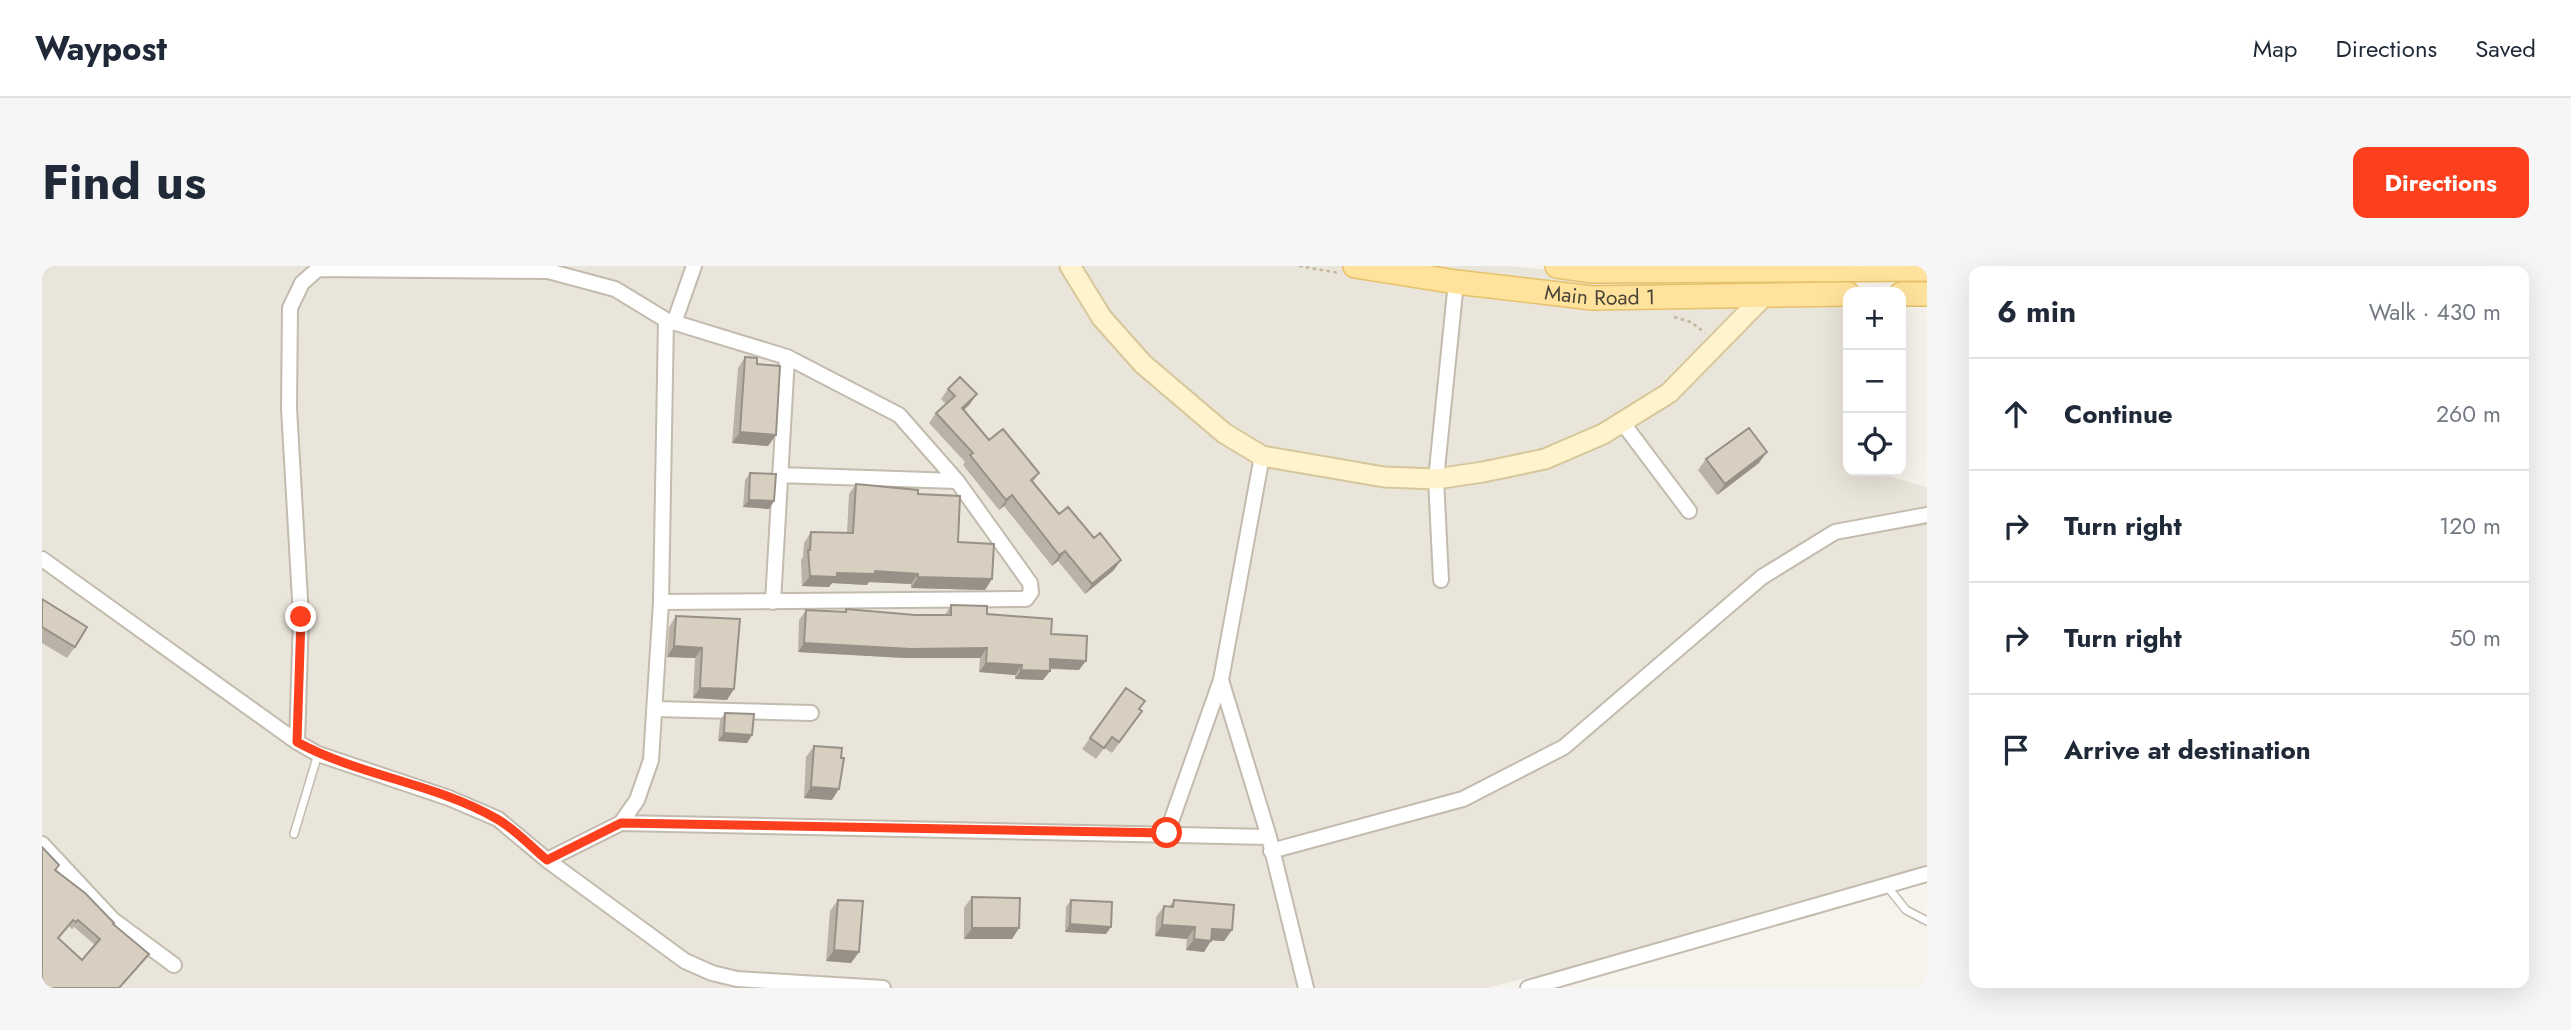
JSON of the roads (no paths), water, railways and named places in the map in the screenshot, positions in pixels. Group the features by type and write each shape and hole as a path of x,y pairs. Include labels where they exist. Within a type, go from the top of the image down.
{"main road":[{"name":"Main Road 1","path":"1355,266 1456,282 1593,298 1843,295"},
{"name":"Main Road 1","path":"1558,266 1593,271 1927,269"},
{"path":"1906,294 1927,294"}],"street":[{"path":"621,823 637,800 651,760 661,602 670,322 694,266"},
{"path":"1070,266 1102,318 1143,364 1224,433 1262,456 1384,477 1436,479 1545,459 1603,434 1669,393 1763,296"},
{"path":"297,742 301,617 289,408 290,308 302,283 318,269 549,268 615,289 670,322 787,357 899,415 957,481 1030,583 1031,592 1026,598 661,602"},
{"path":"1441,580 1436,479 1456,282"},
{"path":"773,602 787,357"},
{"path":"1622,422 1689,511"},
{"path":"1167,833 1220,680 1262,456"},
{"path":"779,475 957,481"},
{"path":"547,860 621,823 1167,833 1270,844 1463,799 1564,747 1762,577 1835,531 1927,515"},
{"path":"42,559 297,742 318,754 449,798 498,819 547,860 685,961 712,973 737,979 883,988"},
{"path":"1220,680 1270,844 1306,988"},
{"path":"654,709 811,713"},
{"path":"42,844 113,920 174,965"},
{"path":"1528,988 1927,874"}],"lane":[{"path":"294,834 318,754"},
{"path":"1885,885 1906,910 1927,921"}]}
